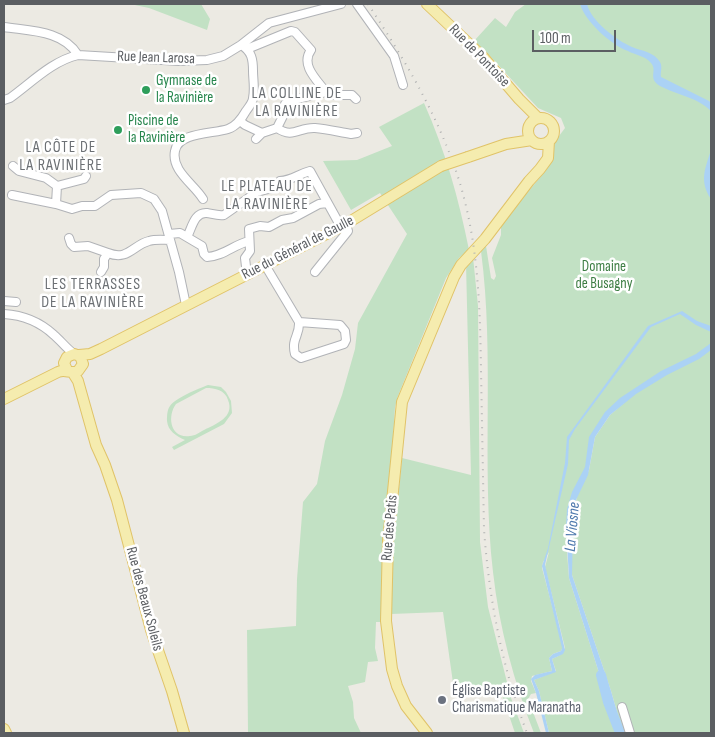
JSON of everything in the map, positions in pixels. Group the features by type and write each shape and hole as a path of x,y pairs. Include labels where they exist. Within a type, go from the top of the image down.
{"main road":[{"name":"Rue de Pontoise","path":"427,4 437,9 490,64 519,99 536,133"},
{"name":"Rue du Général de Gaulle","path":"4,399 344,225 441,166 536,133"},
{"name":"Rue des Patis","path":"427,733 406,706 397,686 392,669 386,621 388,541 398,435 404,396 454,276 540,170 543,154 536,133"},
{"name":"Rue des Beaux Soleils","path":"73,363 96,445 105,465 127,537 151,630 184,733"},
{"path":"4,729 6,733"}],"street":[{"name":"Rue Jean Larosa","path":"78,55 179,61 207,60 223,56 244,47 269,23 341,4"},
{"path":"357,4 394,56 403,85"},
{"path":"4,27 41,32 53,36 68,43 78,55 58,62 10,98 4,100"},
{"path":"202,199 199,192 179,172 174,157 175,150 182,140 193,135 229,129 240,121 253,99 253,59 244,47 290,31 296,32 311,50 308,53 307,62 309,70 326,92"},
{"path":"256,139 262,133 278,128 284,114 285,104 289,101 326,92 335,95 352,95 356,99"},
{"path":"240,121 262,133"},
{"path":"278,128 285,133 295,133 313,128 351,134 357,133"},
{"path":"13,166 19,171 46,178 57,186"},
{"path":"188,237 195,220 200,214 224,215 257,192 272,188 280,181 291,180 302,173 310,171 327,203 348,231 315,272"},
{"path":"57,186 84,179 86,176"},
{"path":"56,204 57,186"},
{"path":"12,195 72,209 82,206 95,206 111,194 141,193 154,199 162,211 186,305"},
{"path":"247,275 245,258 250,251 249,229 260,226 269,227 282,220 293,218 318,204 327,203"},
{"path":"69,238 74,247 88,246 112,255 127,254 148,241 180,233 202,246 207,257 218,256 249,241"},
{"path":"101,272 104,268 104,259 108,253"},
{"path":"265,265 299,322 300,329 293,344 295,354 301,358 344,344 346,340 345,331 340,325 299,322"},
{"path":"4,301 16,302"},
{"path":"4,314 24,317 53,333 63,344 73,363"},
{"path":"622,706 630,733"}],"green space":[{"path":"130,4 201,4 210,19 207,30 149,8"},
{"name":"Domaine de Busagny","path":"526,4 711,4 711,733 623,733 572,575 574,512 577,496 589,470 595,437 610,415 625,402 620,401 596,430 587,466 574,494 567,552 569,578 618,733 549,733 539,691 534,680 556,671 552,659 560,655 565,648 545,567 549,552 542,568 563,647 561,651 549,658 552,671 532,676 531,681 536,693 531,694 528,699 541,733 534,733 508,654 496,593 490,532 487,331 481,251 486,246 491,278 494,280 496,276 492,258 501,235 501,224 547,169 552,156 553,144 565,128 561,118 538,108 474,41 495,18 506,27 515,12"},
{"path":"424,103 451,175 469,250 459,258 446,278 395,407 382,622 376,622 375,648 378,661 368,662 365,682 348,686 353,702 354,718 361,733 248,733 247,630 296,626 297,579 303,502 317,484 325,441 342,395 355,349 358,323 407,234 380,193 351,210 323,161 357,160 392,146 379,127"},
{"path":"473,257 478,306 480,542 488,607 511,698 524,733 515,733 499,686 454,690 443,612 391,614 393,548 402,458 471,475 466,263"},
{"path":"208,385 221,387 226,392 231,401 232,413 224,424 174,450 172,447 185,440 169,428 167,413 169,408 182,397","holes":["206,388 216,389 225,394 229,406 227,415 219,422 194,435 183,436 178,434 174,430 171,420 176,404"]}],"water":[{"path":"580,4 587,4 593,17 619,40 654,56 661,64 661,77 709,101 711,103 711,111 700,102 666,89 656,83 653,77 654,69 649,61 614,44 587,18"},
{"path":"711,150 711,199 707,193 704,175"},
{"path":"682,311 697,321 711,326 711,332 680,314 651,327 575,429 569,440 568,464 545,565 565,650 563,654 552,659 556,672 534,680 539,691 549,733 546,733 531,679 535,675 552,671 549,658 561,651 562,648 542,566 548,548 565,463 567,437 648,326"},
{"path":"711,343 711,350 699,359 667,375 636,394 610,415 595,437 588,475 576,500 573,527 572,575 611,691 623,733 618,733 569,578 567,509 572,492 585,467 589,437 605,412 620,398 661,371 696,354"}],"waterway":[{"name":"La Viosne","path":"601,675 608,702 620,733"}],"railway":[{"path":"368,4 406,64 428,105 448,148 469,220 476,269 480,319 486,555 498,633 510,683 527,733"}],"place":[{"name":"Gymnase de la Ravinière","path":"146,90"},
{"name":"Piscine de la Ravinière","path":"118,130"},
{"name":"Église Baptiste Charismatique Maranatha","path":"442,700"}],"district":[{"name":"LA COLLINE DE LA RAVINIÈRE","path":"297,103"},
{"name":"LA CÔTE DE LA RAVINIÈRE","path":"61,157"},
{"name":"LE PLATEAU DE LA RAVINIÈRE","path":"267,196"},
{"name":"LES TERRASSES DE LA RAVINIÈRE","path":"93,294"}]}
